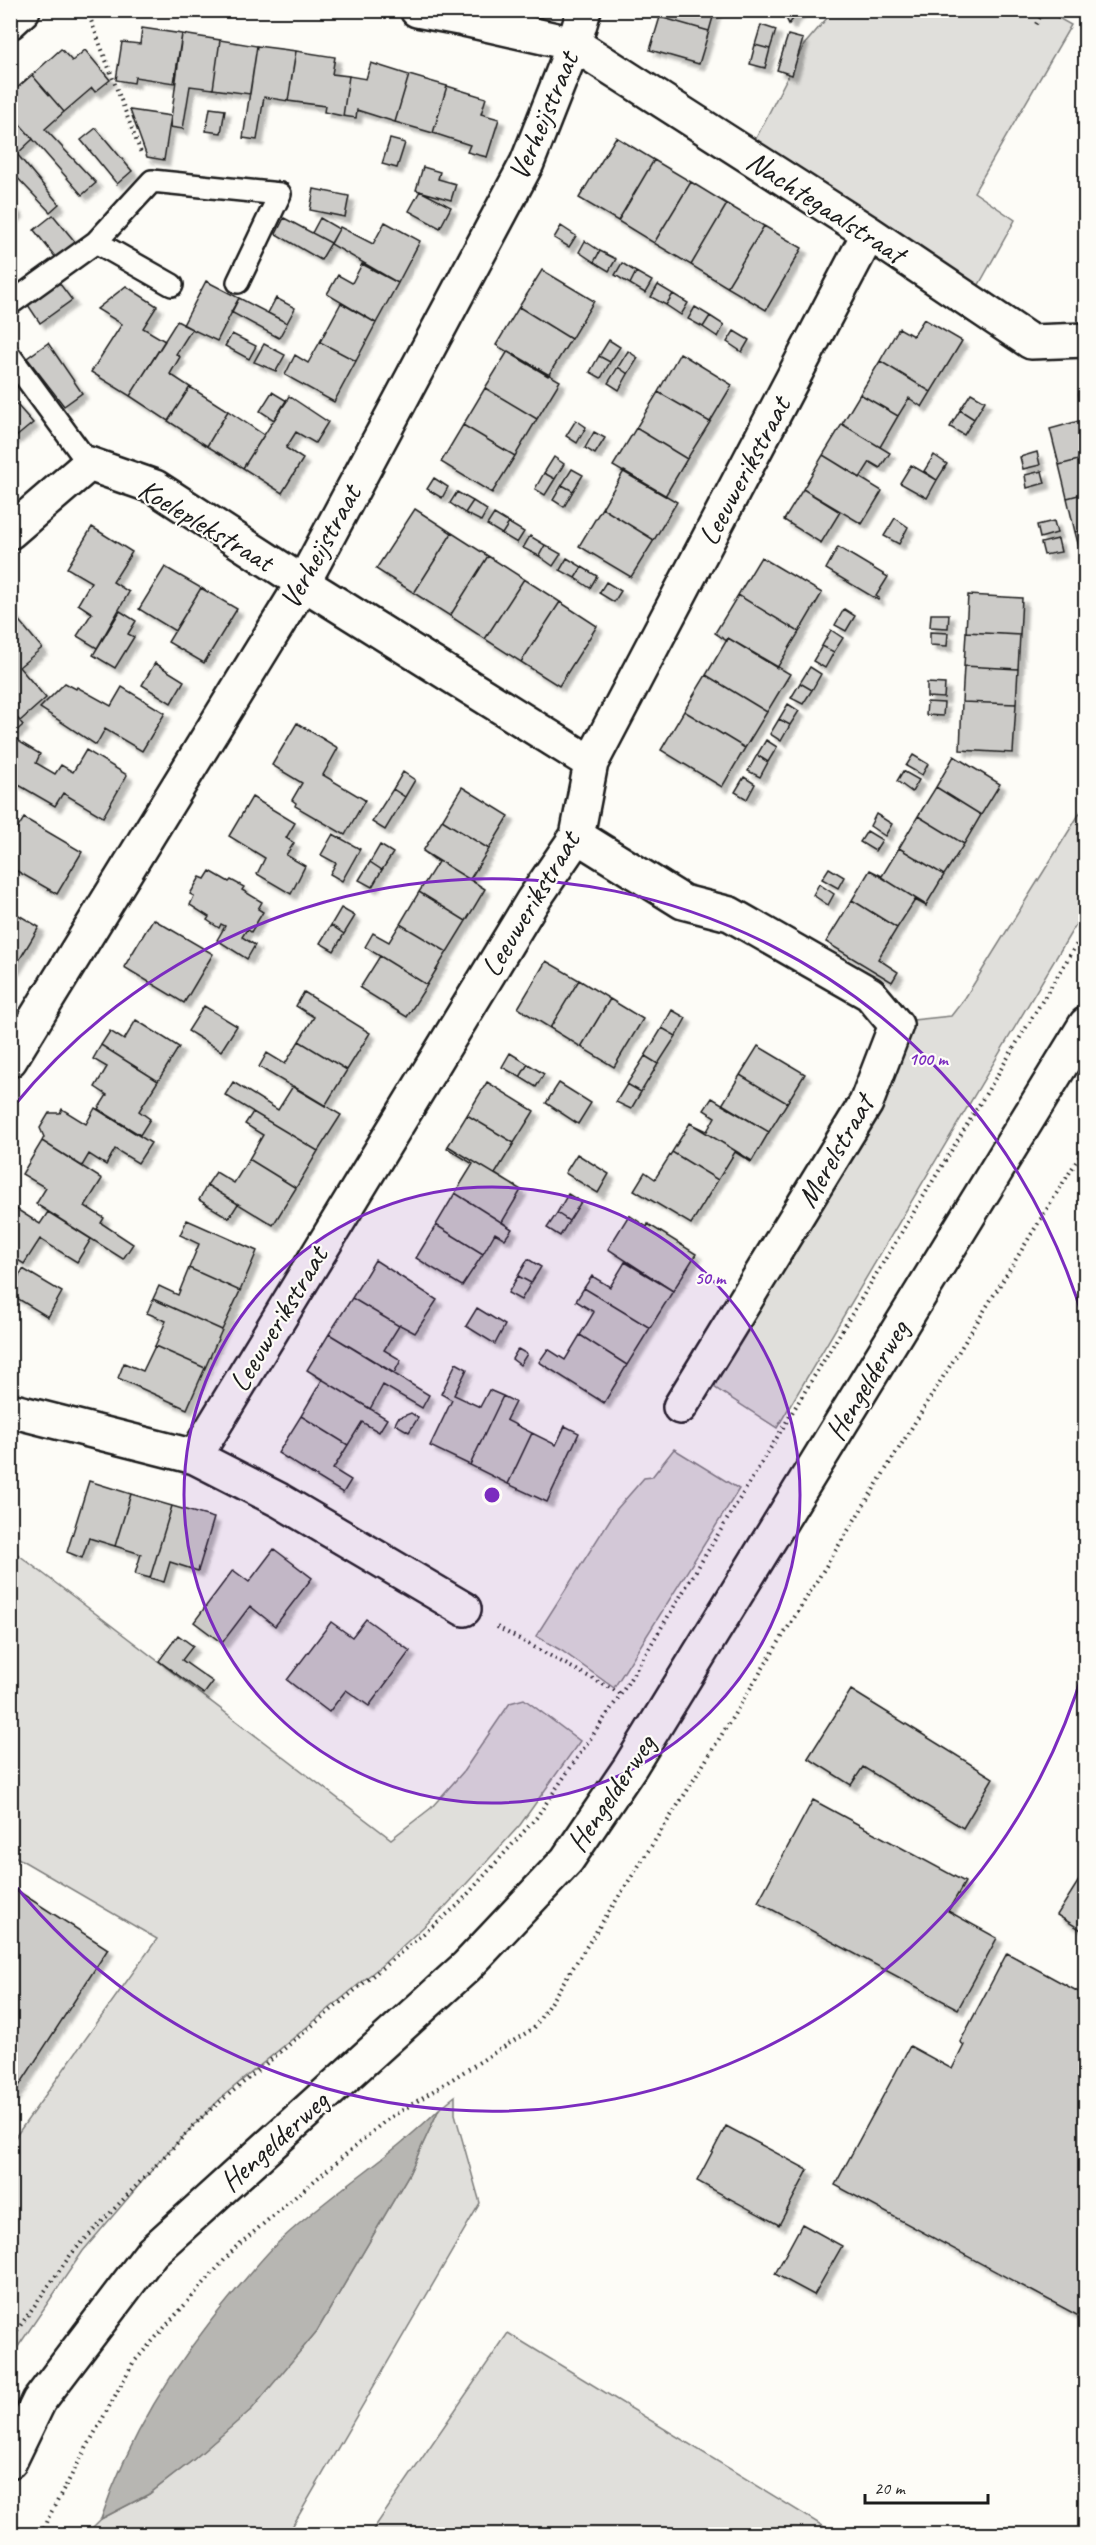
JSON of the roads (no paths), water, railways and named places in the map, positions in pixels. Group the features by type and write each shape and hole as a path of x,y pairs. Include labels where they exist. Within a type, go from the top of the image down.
{"street":[{"path":"10,22 23,10"},
{"name":"Nachtegaalstraat","path":"417,10 574,44 869,233 1031,342 1086,340"},
{"name":"Verheijstraat","path":"10,1060 303,583 527,163 574,44 584,10"},
{"name":"Leeuwerikstraat","path":"195,1456 532,902 577,836 591,763 869,233"},
{"path":"10,532 89,464"},
{"name":"Koeleplekstraat","path":"89,464 155,487 303,583 591,763"},
{"name":"Merelstraat","path":"577,836 683,902 730,914 870,994 896,1025 866,1103 680,1407"},
{"name":"Hengelderweg","path":"10,2461 39,2401 152,2252 466,1966 567,1860 630,1767 1086,1024"},
{"path":"10,1410 195,1456 279,1500 464,1610"}],"lane":[{"path":"10,304 96,242 152,181 280,194 238,282"},
{"path":"96,242 172,285"},
{"path":"10,356 89,464"}]}
